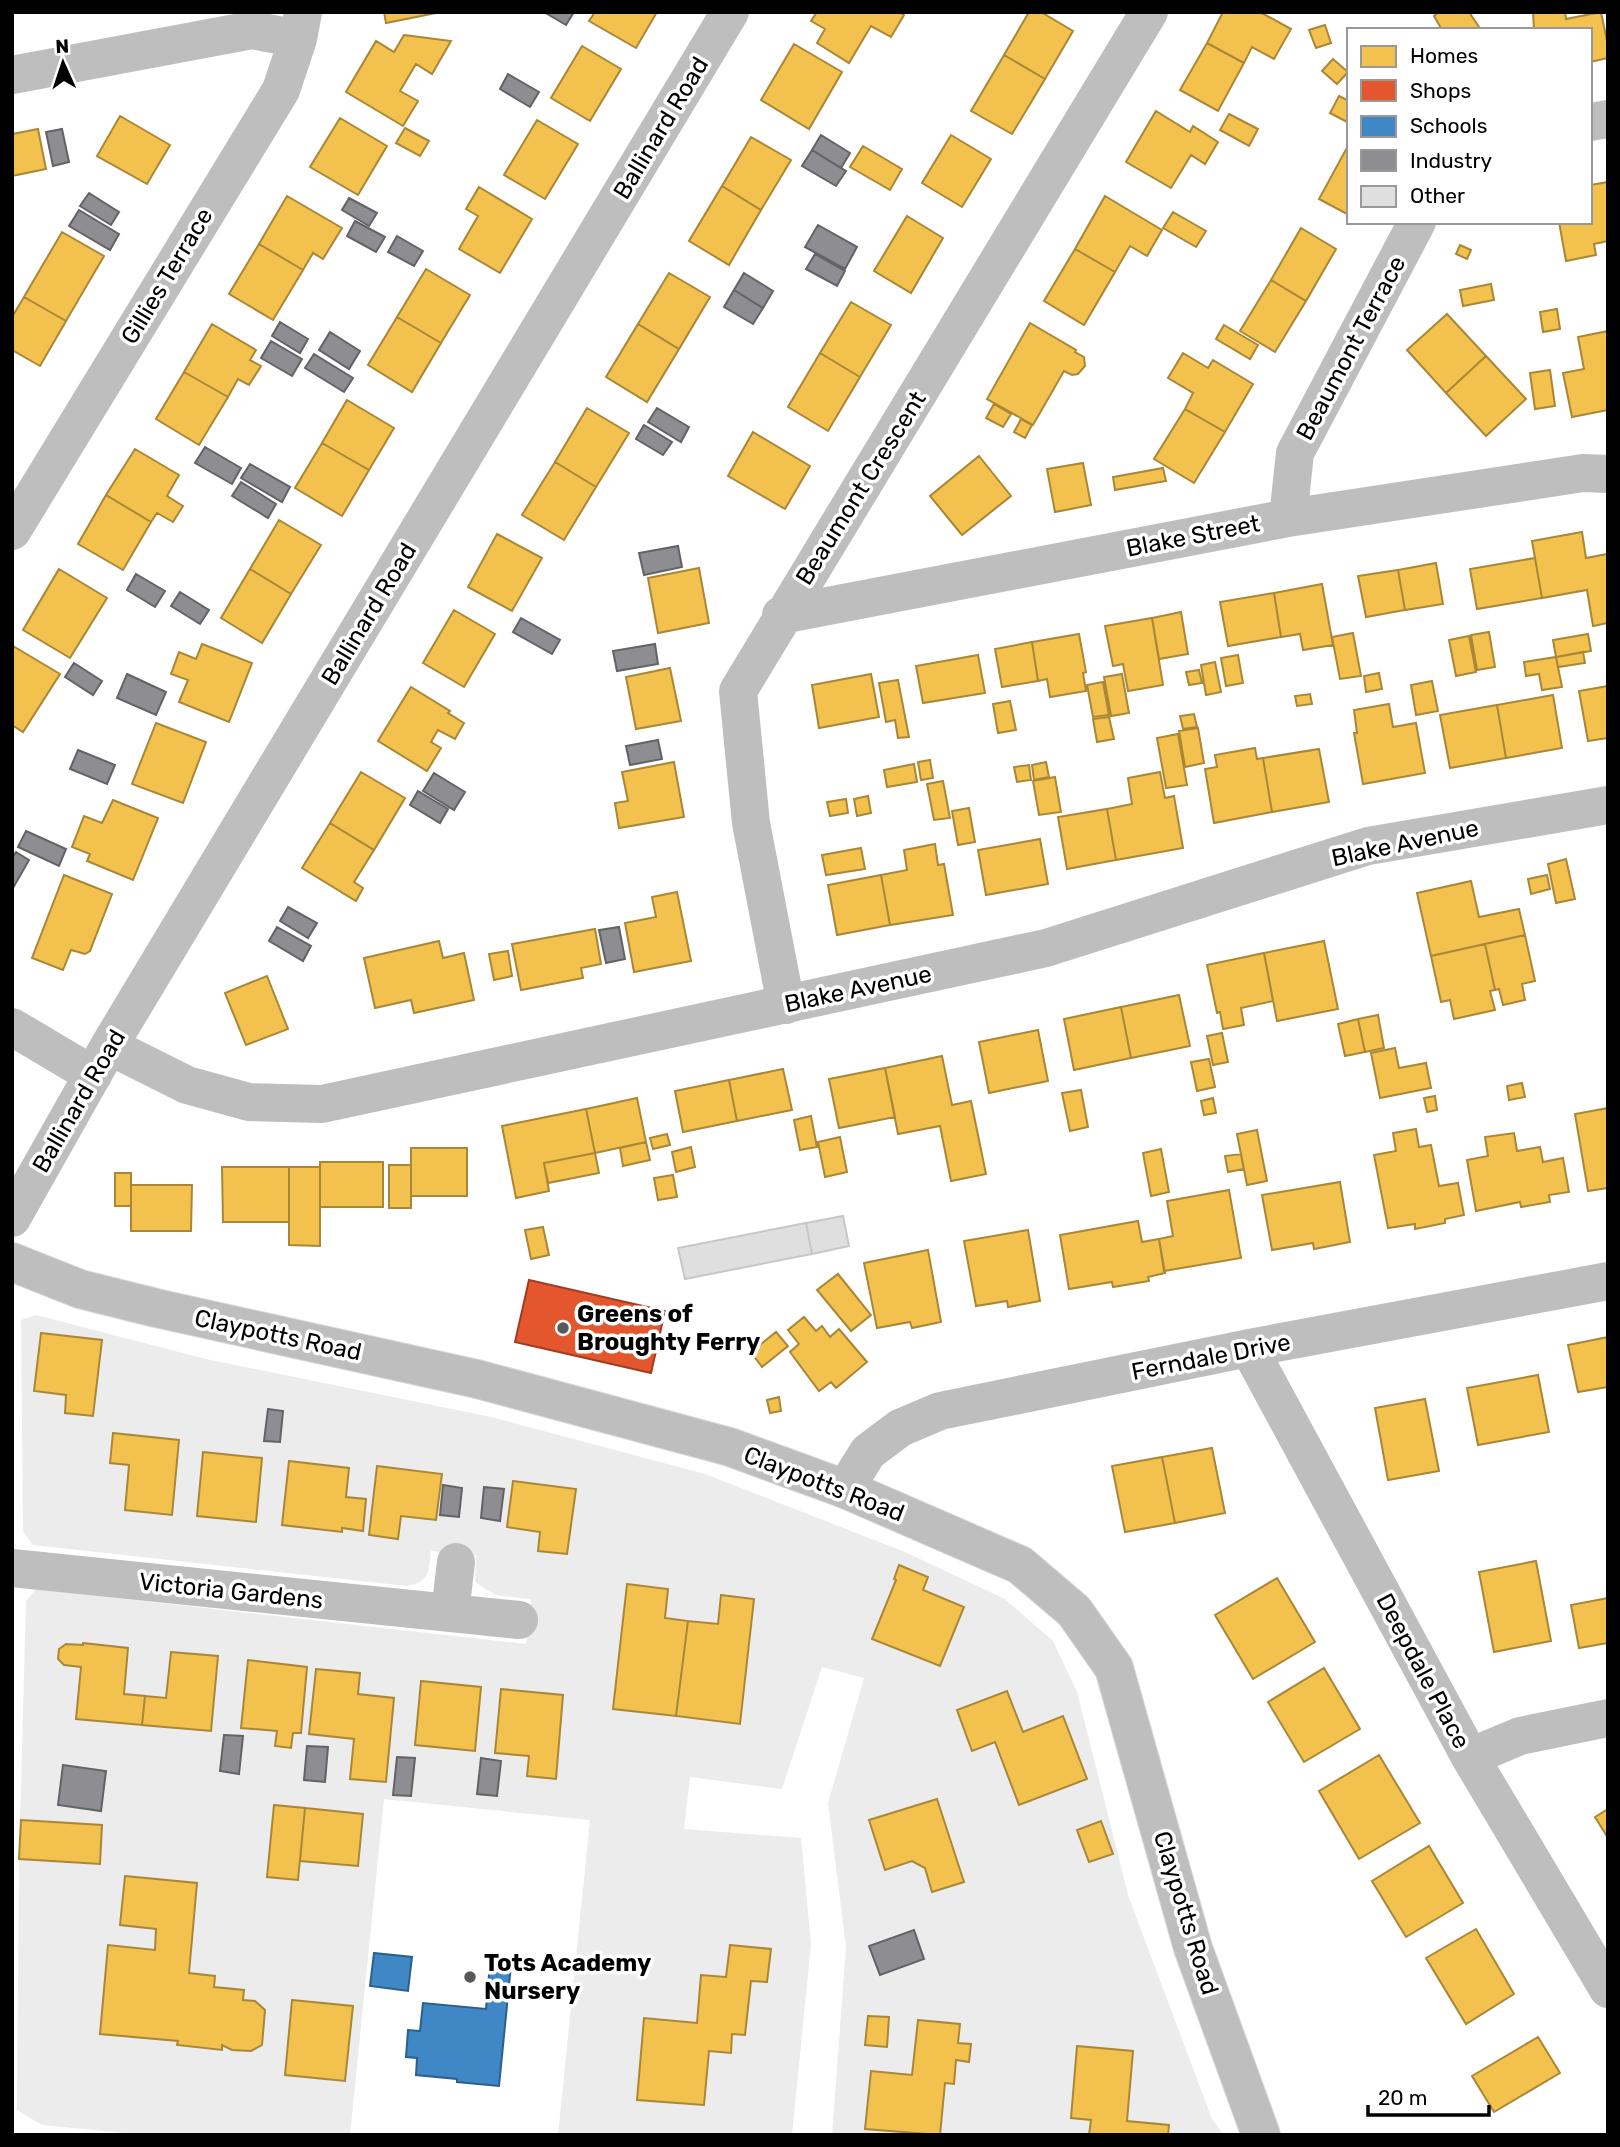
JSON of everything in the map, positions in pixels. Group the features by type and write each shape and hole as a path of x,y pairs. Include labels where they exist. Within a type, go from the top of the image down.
{"street":[{"name":"Ballinard Road","path":"12,1218 101,1060 730,12"},
{"name":"Beaumont Crescent","path":"786,1005 751,823 738,691 781,615 843,520 1149,12"},
{"path":"12,75 252,30 300,25"},
{"name":"Gillies Terrace","path":"12,531 281,90 300,25"},
{"name":"Beaumont Terrace","path":"1288,518 1295,453 1416,224"},
{"name":"Blake Street","path":"781,615 1288,518 1583,473 1608,474"},
{"name":"Blake Avenue","path":"12,1027 101,1060 248,1101 322,1104 1046,948 1368,846 1608,805"},
{"name":"Claypotts Road","path":"12,1262 80,1289 477,1379 730,1447 845,1489 1020,1564 1074,1611 1114,1668 1193,1948 1261,2135"},
{"name":"Ferndale Drive","path":"845,1489 868,1452 900,1427 940,1411 1249,1348 1608,1281"},
{"name":"Deepdale Place","path":"1249,1348 1470,1757 1608,1989"},
{"path":"450,1613 456,1562"},
{"name":"Victoria Gardens","path":"12,1568 519,1620"},
{"path":"1470,1757 1520,1736 1608,1718"}],"shaded area":[{"path":"36,1315 206,1359 491,1417 705,1474 905,1552 1005,1599 1053,1641 1077,1692 1129,1898 1212,2119 1224,2135 832,2135 846,1947 828,1803 864,1678 822,1667 782,1789 690,1777 684,1829 801,1838 811,1944 792,2135 558,2135 590,1820 384,1799 350,2135 145,2135 42,2125 17,2110 19,1859 26,1601 36,1589 526,1644 531,1599 495,1595 475,1582 476,1555 431,1551 427,1574 415,1584 407,1586 33,1545 23,1531 21,1320"}],"building: Homes":[{"path":"384,12 441,12 386,23"},
{"path":"595,12 657,12 636,48 589,21"},
{"path":"817,12 899,12 904,15 891,37 871,26 849,63 817,43 825,29 811,21"},
{"path":"1029,12 1041,12 1073,31 1045,79 1004,55"},
{"path":"1223,12 1260,12 1291,29 1274,59 1252,47 1244,63 1207,43"},
{"path":"1439,12 1469,12 1480,28 1441,28 1434,16"},
{"path":"1533,12 1565,12 1566,19 1601,12 1608,58 1592,62 1592,28 1534,28"},
{"path":"1325,25 1331,43 1316,48 1309,30"},
{"path":"404,35 451,41 432,74 416,64 400,91 418,101 403,126 346,92 376,41 394,52"},
{"path":"1207,43 1244,63 1218,111 1180,90"},
{"path":"794,44 842,72 809,129 761,100"},
{"path":"582,46 621,69 590,121 551,98"},
{"path":"1004,55 1045,79 1012,134 971,111"},
{"path":"1333,59 1347,73 1337,84 1322,71"},
{"path":"1339,96 1347,100 1347,122 1330,113"},
{"path":"1156,111 1190,132 1193,126 1218,142 1205,164 1191,155 1171,188 1126,162"},
{"path":"1229,114 1258,129 1249,146 1220,130"},
{"path":"120,116 170,145 147,184 97,156"},
{"path":"340,118 387,146 358,195 310,167"},
{"path":"537,120 578,144 545,199 504,175"},
{"path":"405,128 429,141 420,156 396,143"},
{"path":"38,129 46,169 12,176 12,134"},
{"path":"951,135 991,159 962,207 922,183"},
{"path":"751,137 791,160 761,210 722,186"},
{"path":"863,146 902,169 890,190 850,167"},
{"path":"1347,148 1347,214 1319,199"},
{"path":"1608,182 1608,241 1594,244 1596,255 1566,261 1559,224 1592,224 1592,185"},
{"path":"722,186 761,210 729,265 689,241"},
{"path":"479,187 532,219 500,273 459,249 478,216 466,209"},
{"path":"287,196 342,228 323,259 313,253 303,270 259,244"},
{"path":"1105,196 1162,230 1147,256 1130,246 1115,272 1075,249"},
{"path":"1173,212 1206,231 1196,247 1163,228"},
{"path":"907,216 943,238 911,293 874,271"},
{"path":"1301,228 1336,249 1306,301 1271,280"},
{"path":"62,232 104,256 66,321 24,297"},
{"path":"259,244 303,270 273,320 229,294"},
{"path":"1460,245 1471,250 1467,259 1456,254"},
{"path":"1075,249 1115,272 1084,325 1044,301"},
{"path":"426,269 470,295 441,343 397,317"},
{"path":"669,273 710,297 679,349 638,324"},
{"path":"1271,280 1306,301 1275,352 1240,331"},
{"path":"1491,284 1494,300 1463,306 1460,290"},
{"path":"24,297 66,321 40,366 12,350 12,317"},
{"path":"851,302 891,325 860,377 820,353"},
{"path":"1557,309 1560,329 1543,332 1540,312"},
{"path":"1447,314 1486,356 1446,393 1407,350"},
{"path":"397,317 441,343 412,392 368,365"},
{"path":"1030,323 1076,350 1075,352 1084,357 1085,366 1078,374 1072,375 1064,371 1033,425 987,399"},
{"path":"212,324 256,350 250,360 261,366 249,385 238,379 228,397 184,372"},
{"path":"638,324 679,349 647,402 606,377"},
{"path":"1224,325 1258,345 1250,359 1216,339"},
{"path":"1608,331 1608,410 1572,417 1563,373 1584,369 1578,337"},
{"path":"820,353 860,377 828,431 788,407"},
{"path":"1183,353 1208,368 1213,360 1253,384 1225,432 1185,409 1193,393 1168,378"},
{"path":"1486,356 1526,399 1486,436 1446,393"},
{"path":"1550,370 1555,406 1535,409 1530,373"},
{"path":"184,372 228,397 199,445 156,419"},
{"path":"347,400 394,428 369,470 322,443"},
{"path":"994,404 1011,414 1003,427 986,418"},
{"path":"587,408 629,433 596,487 555,462"},
{"path":"1185,409 1225,432 1194,483 1154,459"},
{"path":"1021,419 1032,425 1025,438 1014,432"},
{"path":"753,432 810,466 785,509 728,476"},
{"path":"322,443 369,470 342,516 295,488"},
{"path":"135,449 179,475 167,496 183,506 173,522 157,513 151,522 106,495"},
{"path":"979,456 1011,496 962,535 930,496"},
{"path":"555,462 596,487 564,540 522,515"},
{"path":"1083,463 1091,505 1055,512 1047,469"},
{"path":"1163,468 1166,481 1115,490 1113,477"},
{"path":"106,495 151,522 123,570 78,544"},
{"path":"279,520 321,545 291,594 250,569"},
{"path":"1582,532 1586,558 1607,554 1608,623 1593,626 1587,590 1542,598 1532,541"},
{"path":"497,534 542,558 512,611 468,587"},
{"path":"1535,558 1542,598 1477,609 1470,569"},
{"path":"1436,563 1443,604 1405,610 1398,570"},
{"path":"699,568 709,623 658,633 648,578"},
{"path":"59,569 107,598 70,658 23,630"},
{"path":"250,569 291,594 262,643 221,618"},
{"path":"1398,570 1405,610 1366,617 1358,576"},
{"path":"1322,584 1333,645 1303,650 1300,634 1281,637 1274,593"},
{"path":"1274,593 1281,637 1228,646 1220,602"},
{"path":"454,610 495,634 464,687 423,663"},
{"path":"1181,612 1188,654 1159,659 1152,618"},
{"path":"1152,618 1163,685 1128,691 1123,664 1113,666 1105,626"},
{"path":"1489,632 1495,667 1477,670 1471,635"},
{"path":"1353,633 1361,676 1340,679 1332,637"},
{"path":"1079,634 1086,672 1083,673 1086,691 1050,697 1047,679 1038,681 1032,642"},
{"path":"1588,634 1591,651 1556,657 1553,640"},
{"path":"1469,636 1476,672 1456,676 1449,640"},
{"path":"1032,642 1038,681 1002,687 995,649"},
{"path":"202,644 252,663 229,722 179,702 188,680 171,674 179,652 196,659"},
{"path":"13,646 60,674 23,732 12,725"},
{"path":"1583,652 1585,663 1558,667 1556,657"},
{"path":"978,655 985,693 923,703 916,666"},
{"path":"1238,655 1243,683 1226,686 1221,658"},
{"path":"1556,657 1562,687 1542,690 1539,674 1526,676 1524,662"},
{"path":"1215,662 1221,692 1206,695 1201,665"},
{"path":"670,668 681,721 636,729 626,677"},
{"path":"1199,670 1202,683 1189,685 1186,672"},
{"path":"1379,673 1382,689 1366,692 1364,676"},
{"path":"871,674 879,717 819,728 812,685"},
{"path":"1122,674 1129,713 1111,716 1104,677"},
{"path":"898,680 909,737 898,738 895,720 886,722 879,683"},
{"path":"1432,681 1438,711 1416,715 1411,685"},
{"path":"1103,682 1109,715 1093,717 1087,685"},
{"path":"1608,686 1608,738 1588,741 1579,691"},
{"path":"411,687 464,723 455,739 438,730 431,742 441,748 427,771 378,741"},
{"path":"1310,694 1312,704 1297,706 1295,696"},
{"path":"1553,695 1562,748 1506,758 1497,705"},
{"path":"1010,701 1016,730 998,733 993,704"},
{"path":"1389,704 1393,727 1416,723 1425,773 1363,784 1354,733 1357,733 1354,710"},
{"path":"1497,705 1506,758 1450,768 1440,715"},
{"path":"1194,714 1197,727 1183,729 1180,716"},
{"path":"1109,717 1114,739 1097,742 1093,719"},
{"path":"156,723 206,742 183,803 132,784"},
{"path":"1198,728 1204,763 1185,767 1179,731"},
{"path":"1178,734 1187,785 1166,788 1157,738"},
{"path":"1255,748 1257,759 1263,758 1272,812 1214,823 1205,769 1217,767 1215,755"},
{"path":"1319,749 1329,802 1272,812 1263,758"},
{"path":"930,760 933,778 921,780 918,762"},
{"path":"674,762 684,817 619,828 615,803 628,801 622,772"},
{"path":"1046,762 1049,777 1034,780 1032,765"},
{"path":"914,764 917,782 887,787 884,770"},
{"path":"1029,765 1031,780 1017,782 1014,767"},
{"path":"361,772 405,798 374,850 330,823"},
{"path":"1160,772 1165,798 1174,796 1183,848 1116,860 1107,809 1132,804 1128,778"},
{"path":"1055,777 1061,812 1039,815 1033,781"},
{"path":"943,781 950,818 934,820 927,784"},
{"path":"868,796 871,813 857,816 854,799"},
{"path":"846,799 848,813 830,816 827,802"},
{"path":"113,800 158,818 133,880 87,861 90,854 72,847 84,816 102,823"},
{"path":"969,808 975,842 958,845 952,811"},
{"path":"1107,809 1116,860 1067,869 1058,817"},
{"path":"330,823 374,850 354,882 363,888 356,901 302,868"},
{"path":"1040,839 1048,884 986,895 978,850"},
{"path":"935,844 938,865 944,864 953,915 890,925 881,875 907,870 904,850"},
{"path":"861,848 865,869 826,875 822,855"},
{"path":"1566,859 1575,899 1556,903 1548,864"},
{"path":"64,875 112,894 90,951 85,954 71,950 63,970 32,958"},
{"path":"881,875 890,925 837,935 828,885"},
{"path":"1547,875 1550,889 1531,894 1528,879"},
{"path":"1471,881 1479,917 1519,909 1525,935 1431,956 1417,893"},
{"path":"677,892 691,961 634,972 625,923 656,917 652,897"},
{"path":"595,929 601,964 581,968 583,978 521,990 512,944"},
{"path":"1525,935 1535,981 1522,984 1525,1000 1503,1005 1499,989 1495,990 1485,944"},
{"path":"439,941 443,958 464,953 474,1000 414,1013 411,1000 375,1008 364,958"},
{"path":"1324,941 1338,1009 1277,1021 1264,953"},
{"path":"1485,944 1495,990 1490,991 1495,1010 1454,1019 1450,1000 1441,1002 1431,956"},
{"path":"508,951 512,976 494,980 489,954"},
{"path":"1264,953 1273,1001 1241,1008 1244,1025 1223,1029 1207,965"},
{"path":"267,976 288,1029 246,1045 225,993"},
{"path":"1179,995 1190,1046 1131,1058 1121,1007"},
{"path":"1121,1007 1131,1058 1074,1070 1064,1019"},
{"path":"1378,1015 1384,1048 1365,1052 1358,1019"},
{"path":"1358,1019 1365,1052 1345,1056 1338,1024"},
{"path":"1038,1030 1048,1081 989,1093 979,1042"},
{"path":"1222,1033 1228,1062 1213,1065 1207,1036"},
{"path":"1395,1048 1399,1068 1426,1063 1431,1088 1380,1098 1371,1053"},
{"path":"942,1056 952,1105 971,1101 986,1174 951,1181 940,1126 898,1134 885,1068"},
{"path":"1209,1059 1215,1087 1197,1091 1191,1062"},
{"path":"885,1068 895,1117 839,1128 829,1079"},
{"path":"783,1069 792,1110 737,1121 729,1080"},
{"path":"729,1080 737,1121 683,1132 675,1091"},
{"path":"1522,1083 1525,1097 1509,1100 1507,1086"},
{"path":"1081,1090 1088,1127 1070,1131 1062,1093"},
{"path":"1435,1096 1437,1110 1427,1112 1424,1098"},
{"path":"637,1098 646,1142 595,1153 586,1109"},
{"path":"1213,1098 1216,1113 1204,1115 1201,1101"},
{"path":"1608,1108 1608,1188 1588,1191 1575,1114"},
{"path":"586,1109 595,1153 544,1163 549,1191 516,1198 502,1126"},
{"path":"811,1116 817,1147 800,1150 794,1120"},
{"path":"1416,1129 1419,1147 1431,1145 1439,1186 1458,1183 1464,1215 1445,1219 1445,1223 1415,1229 1415,1224 1388,1228 1374,1155 1396,1151 1393,1133"},
{"path":"1257,1130 1267,1181 1247,1185 1237,1134"},
{"path":"1514,1133 1517,1151 1540,1147 1543,1162 1563,1158 1569,1192 1549,1195 1550,1202 1521,1207 1520,1202 1476,1211 1467,1160 1488,1156 1485,1137"},
{"path":"667,1134 670,1145 653,1149 650,1138"},
{"path":"840,1137 847,1172 825,1177 818,1142"},
{"path":"646,1142 650,1160 623,1166 620,1148"},
{"path":"691,1147 695,1167 676,1172 672,1152"},
{"path":"411,1148 467,1148 467,1196 411,1196"},
{"path":"1161,1149 1169,1192 1151,1196 1143,1153"},
{"path":"595,1153 599,1173 548,1183 544,1163"},
{"path":"1241,1154 1244,1169 1228,1172 1225,1156"},
{"path":"320,1162 383,1162 383,1207 320,1207"},
{"path":"389,1165 411,1165 411,1208 389,1208"},
{"path":"222,1167 289,1167 289,1222 223,1222"},
{"path":"289,1167 320,1167 320,1246 289,1245"},
{"path":"115,1173 131,1173 131,1206 115,1206"},
{"path":"673,1175 677,1197 658,1200 654,1178"},
{"path":"1340,1182 1350,1242 1314,1249 1313,1243 1272,1250 1262,1195"},
{"path":"131,1185 192,1185 191,1231 131,1231"},
{"path":"1229,1190 1241,1258 1164,1271 1159,1239 1173,1236 1167,1201"},
{"path":"1138,1221 1142,1242 1159,1239 1165,1273 1148,1277 1149,1281 1113,1287 1112,1282 1069,1289 1060,1235"},
{"path":"543,1227 549,1255 531,1259 525,1230"},
{"path":"1028,1230 1040,1301 1008,1307 1007,1301 976,1306 964,1241"},
{"path":"928,1250 941,1322 912,1328 910,1322 877,1328 864,1263"},
{"path":"838,1274 871,1315 851,1331 817,1290"},
{"path":"804,1317 816,1331 822,1326 830,1337 839,1329 867,1362 836,1388 831,1382 819,1391 790,1352 799,1344 788,1330"},
{"path":"776,1332 788,1346 762,1367 751,1352"},
{"path":"41,1333 102,1340 93,1416 65,1413 66,1395 34,1391"},
{"path":"1608,1337 1608,1387 1578,1392 1568,1345"},
{"path":"1538,1375 1549,1432 1478,1445 1467,1388"},
{"path":"779,1397 781,1411 770,1413 767,1400"},
{"path":"1425,1399 1439,1471 1388,1480 1375,1408"},
{"path":"113,1433 179,1440 172,1515 125,1510 129,1465 110,1463"},
{"path":"1212,1448 1225,1513 1175,1523 1162,1457"},
{"path":"203,1452 262,1458 256,1522 197,1516"},
{"path":"1162,1457 1175,1523 1125,1532 1112,1466"},
{"path":"289,1461 349,1468 346,1497 366,1499 363,1531 342,1528 342,1532 282,1525"},
{"path":"377,1466 442,1474 436,1520 401,1516 398,1539 369,1535"},
{"path":"513,1481 576,1489 567,1554 538,1551 540,1532 507,1527"},
{"path":"1536,1561 1551,1641 1494,1652 1479,1572"},
{"path":"899,1565 928,1577 923,1590 964,1607 940,1666 872,1639 896,1580 894,1579"},
{"path":"1277,1578 1315,1642 1253,1679 1215,1615"},
{"path":"627,1584 668,1589 665,1618 688,1621 676,1716 613,1709"},
{"path":"721,1595 754,1599 740,1724 676,1716 688,1621 718,1624"},
{"path":"1608,1598 1608,1643 1579,1648 1571,1605"},
{"path":"66,1644 128,1648 124,1694 145,1696 142,1725 76,1719 81,1667 64,1665 58,1659 59,1649"},
{"path":"171,1652 218,1656 211,1731 142,1725 145,1696 166,1698"},
{"path":"248,1660 307,1667 301,1733 293,1733 291,1748 275,1746 277,1731 241,1728"},
{"path":"1324,1668 1360,1729 1304,1762 1268,1702"},
{"path":"316,1669 360,1673 358,1694 394,1698 386,1782 350,1779 354,1739 309,1734"},
{"path":"421,1681 481,1687 475,1751 415,1745"},
{"path":"501,1689 563,1695 556,1779 527,1776 529,1756 495,1753"},
{"path":"1007,1691 1023,1732 1063,1716 1087,1779 1019,1805 995,1742 972,1751 957,1710"},
{"path":"1379,1755 1420,1823 1359,1859 1319,1791"},
{"path":"937,1799 964,1882 932,1892 925,1868 912,1861 885,1870 869,1820"},
{"path":"274,1805 305,1808 298,1880 267,1877"},
{"path":"305,1808 363,1814 358,1866 300,1861"},
{"path":"1608,1809 1608,1838 1595,1817"},
{"path":"21,1820 102,1825 100,1864 19,1859"},
{"path":"1101,1821 1113,1854 1089,1862 1077,1830"},
{"path":"1429,1846 1463,1903 1406,1937 1372,1881"},
{"path":"125,1876 197,1883 189,1973 215,1976 214,1987 244,1990 243,2000 255,2001 265,2010 262,2045 251,2051 232,2050 222,2045 222,2050 177,2045 178,2041 100,2034 108,1945 155,1950 156,1929 120,1925"},
{"path":"1476,1929 1514,1994 1466,2024 1426,1958"},
{"path":"730,1945 771,1949 767,1982 751,1981 745,2035 732,2034 731,2053 709,2051 704,2105 637,2100 644,2018 697,2023 701,1975 726,1977"},
{"path":"292,2000 353,2006 345,2081 285,2075"},
{"path":"868,2016 889,2017 887,2047 865,2045"},
{"path":"918,2020 960,2024 958,2043 971,2044 969,2062 956,2060 954,2084 945,2083 940,2135 865,2129 871,2071 912,2075"},
{"path":"1538,2037 1560,2073 1494,2112 1472,2076"},
{"path":"1077,2046 1133,2051 1127,2121 1169,2125 1168,2135 1089,2135 1091,2120 1071,2118"}],"building: Shops":[{"path":"529,1280 665,1311 651,1373 515,1342"}],"building: Schools":[{"path":"374,1953 412,1957 408,1991 370,1986"},
{"path":"490,1963 511,1965 499,2086 416,2075 417,2058 406,2057 408,2030 420,2031 423,2003 486,2009"}],"building: Industry":[{"path":"544,12 574,12 566,25"},
{"path":"508,74 539,92 530,107 500,89"},
{"path":"62,129 69,162 53,166 46,132"},
{"path":"821,135 850,153 841,168 812,150"},
{"path":"812,150 846,171 836,186 802,166"},
{"path":"89,193 119,212 111,225 80,206"},
{"path":"349,198 377,213 369,226 342,210"},
{"path":"79,210 119,234 110,250 69,226"},
{"path":"355,221 385,237 376,252 347,236"},
{"path":"818,225 857,247 845,269 805,247"},
{"path":"397,236 423,251 414,266 388,252"},
{"path":"815,254 845,271 837,286 806,269"},
{"path":"744,273 773,291 763,308 734,290"},
{"path":"734,290 763,308 753,324 724,307"},
{"path":"280,322 308,339 300,353 272,336"},
{"path":"330,332 360,351 349,369 319,350"},
{"path":"271,341 302,359 292,376 261,358"},
{"path":"314,354 353,378 344,392 305,368"},
{"path":"657,408 689,427 681,442 648,422"},
{"path":"644,425 672,442 663,455 636,439"},
{"path":"205,447 241,468 232,484 195,463"},
{"path":"250,464 290,487 282,502 241,478"},
{"path":"241,482 276,504 268,518 232,496"},
{"path":"678,546 682,567 644,575 639,553"},
{"path":"136,574 165,591 155,607 127,590"},
{"path":"180,592 209,610 200,624 171,606"},
{"path":"521,618 560,640 552,654 513,632"},
{"path":"655,644 658,664 617,671 613,651"},
{"path":"74,663 102,681 93,695 65,677"},
{"path":"127,674 166,692 156,715 117,698"},
{"path":"658,740 662,759 630,765 626,746"},
{"path":"78,750 115,765 107,784 70,769"},
{"path":"434,773 465,792 454,810 423,791"},
{"path":"418,791 448,809 440,823 410,805"},
{"path":"26,831 66,849 59,866 18,847"},
{"path":"16,852 29,860 13,888 12,858"},
{"path":"288,907 317,923 308,938 280,921"},
{"path":"277,927 311,946 303,961 269,941"},
{"path":"619,927 625,959 606,963 599,930"},
{"path":"268,1409 283,1411 280,1442 264,1441"},
{"path":"443,1485 462,1488 459,1517 440,1515"},
{"path":"484,1487 504,1489 500,1521 481,1518"},
{"path":"224,1735 243,1736 239,1774 220,1771"},
{"path":"307,1746 328,1747 325,1782 304,1780"},
{"path":"397,1757 415,1758 411,1796 393,1795"},
{"path":"481,1758 501,1761 497,1796 477,1794"},
{"path":"63,1765 106,1771 101,1811 58,1805"},
{"path":"914,1930 924,1959 880,1975 869,1946"}],"building: Other":[{"path":"843,1216 849,1246 812,1254 806,1223"},
{"path":"806,1223 812,1254 685,1279 678,1248"}],"place":[{"name":"Greens of Broughty Ferry","path":"563,1328"},
{"name":"Tots Academy Nursery","path":"470,1977"}]}
